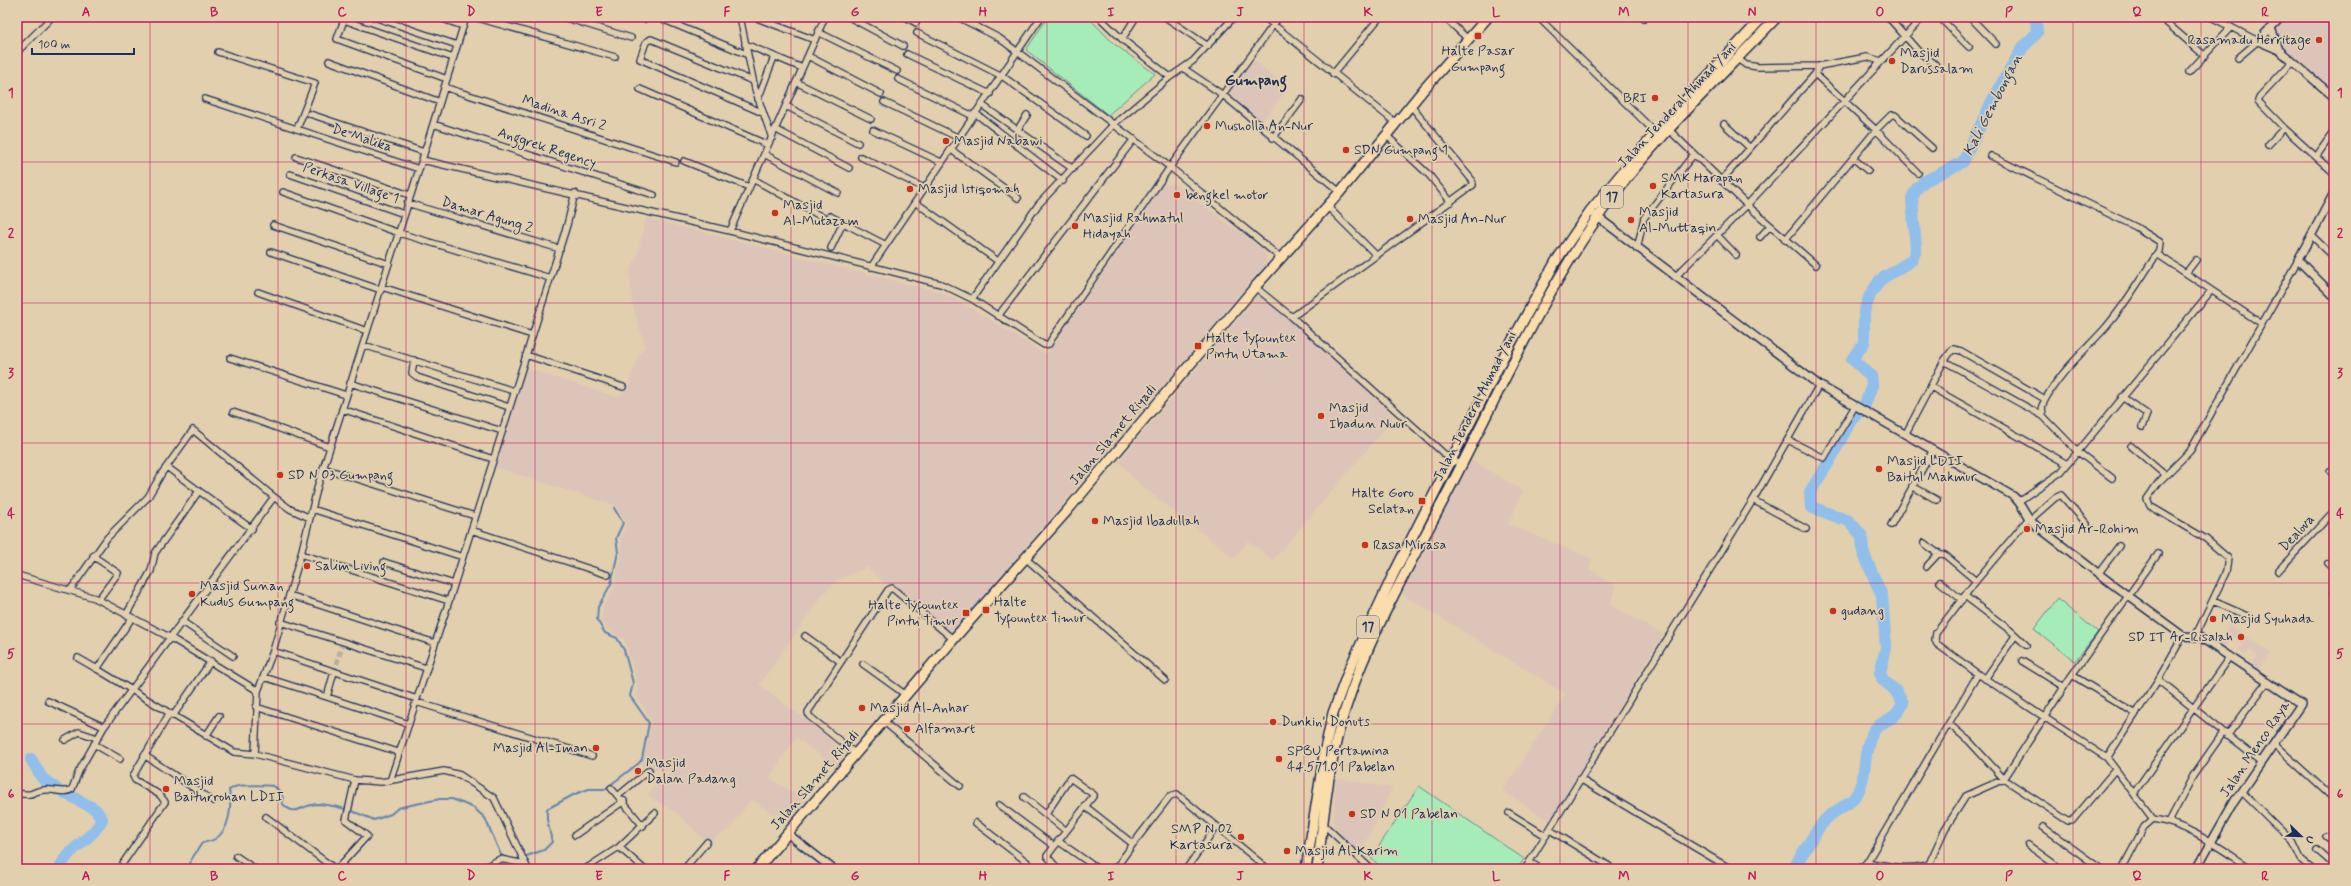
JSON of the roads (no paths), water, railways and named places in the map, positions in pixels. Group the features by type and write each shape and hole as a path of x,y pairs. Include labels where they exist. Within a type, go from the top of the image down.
{"main road":[{"name":"Jalan Slamet Riyadi","path":"757,869 1024,557 1178,380 1255,287 1340,192 1396,123 1488,17"},
{"name":"Jalan Jenderal Ahmad Yani","path":"1666,127 1763,17"},
{"name":"Jalan Jenderal Ahmad Yani","path":"1306,869 1318,778 1330,726 1348,672 1450,460 1534,299 1563,250 1590,211 1658,135 1738,59 1777,17"},
{"name":"Jalan Jenderal Ahmad Yani","path":"1317,869 1334,752 1343,715 1353,688 1411,562 1539,311 1570,257 1658,135"}],"street":[{"path":"17,52 52,17"},
{"path":"374,17 457,45"},
{"path":"437,17 463,26"},
{"path":"255,754 256,707 258,691 273,651 280,622 301,554 323,468 399,233 407,203 422,160 466,17"},
{"path":"474,17 614,57"},
{"path":"563,17 631,38"},
{"path":"740,17 746,54 753,81 772,138"},
{"path":"754,17 815,40"},
{"path":"730,230 825,17"},
{"path":"849,17 903,46"},
{"path":"906,17 916,22"},
{"path":"958,17 999,38 1170,167 1281,258"},
{"path":"871,267 958,137 1018,53 1041,17"},
{"path":"1099,17 1122,39 1170,77"},
{"path":"1122,39 1136,17"},
{"path":"1165,17 1208,46"},
{"path":"972,299 1038,205 1063,181 1114,124 1208,46 1234,17"},
{"path":"1264,17 1333,74 1396,123"},
{"path":"422,160 575,193 730,230 941,284 972,299 1044,345 1049,344 1170,167 1279,17"},
{"path":"1333,74 1380,17"},
{"path":"1444,17 1468,39"},
{"path":"1538,17 1658,135"},
{"path":"1888,17 1904,37 1925,58 1935,64"},
{"path":"1675,277 1747,205 1922,17"},
{"path":"1940,17 1969,47"},
{"path":"1970,17 1996,44"},
{"path":"2160,17 2205,56"},
{"path":"2211,17 2279,50 2334,97"},
{"path":"2266,17 2272,26 2279,50"},
{"path":"2238,58 2258,41 2281,17"},
{"path":"662,19 746,54"},
{"path":"447,79 337,40 344,20 453,58"},
{"path":"2189,72 2231,27"},
{"path":"818,32 897,71"},
{"path":"917,33 1002,76 1086,136"},
{"path":"753,81 651,39 646,42 640,59 763,113"},
{"path":"744,44 802,68"},
{"path":"218,52 315,83 297,129"},
{"path":"907,54 990,94"},
{"path":"808,56 881,94"},
{"path":"758,99 774,57"},
{"path":"1738,59 1753,67 1819,66 1867,57 1881,61"},
{"path":"329,61 440,102"},
{"path":"2292,62 2260,96 2258,101 2284,128 2334,173"},
{"path":"1721,182 1815,74 1819,66"},
{"path":"1183,68 1223,95 1340,192"},
{"path":"1815,74 1876,130 1918,173"},
{"path":"898,79 974,115 1063,181"},
{"path":"796,82 871,119"},
{"name":"Madina Asri 2","path":"444,87 676,162"},
{"path":"640,88 768,145"},
{"name":"De Malika","path":"205,99 419,169"},
{"path":"1274,138 1302,99"},
{"path":"884,102 958,137"},
{"path":"982,104 1073,170"},
{"path":"786,106 858,142"},
{"path":"1292,317 1471,188 1472,180 1411,106"},
{"path":"310,114 424,152"},
{"path":"1018,129 1027,115"},
{"path":"1785,240 1876,130 1891,115 1896,115 1932,148"},
{"name":"Anggrek Regency","path":"432,124 654,194"},
{"path":"1724,124 1750,148"},
{"path":"1666,127 1721,182 1785,240 1816,265"},
{"path":"2268,145 2284,128"},
{"path":"775,129 849,168"},
{"path":"873,130 941,162"},
{"path":"2316,157 2334,131"},
{"path":"1386,135 1429,175 1451,202"},
{"path":"998,316 1134,139"},
{"path":"950,149 1018,198"},
{"path":"764,154 838,193"},
{"path":"1637,249 1644,218 1693,155"},
{"path":"1991,156 2156,238 2160,245 2157,254 2106,326 2081,352 2045,399 2042,406 2043,416"},
{"path":"296,157 410,195"},
{"path":"861,157 924,188"},
{"path":"1854,158 1868,171"},
{"path":"684,162 749,187"},
{"name":"Perkasa Village 1","path":"290,174 404,214"},
{"path":"753,179 886,245"},
{"path":"283,192 399,233 550,278"},
{"path":"390,781 398,752 409,724 449,601 560,249 575,193"},
{"path":"1590,211 1637,249 1819,385 1933,450 2020,503 2029,518 2098,574 2183,636 2196,636 2226,572 2229,562 2225,554 2206,539 2148,504 2149,494 2165,475 2190,451 2298,260 2334,193"},
{"path":"915,202 995,260"},
{"name":"Damar Agung 2","path":"407,203 560,249"},
{"path":"1327,206 1377,256"},
{"path":"831,248 843,223"},
{"path":"273,225 389,264"},
{"path":"1760,237 1770,226"},
{"path":"1717,235 1736,255"},
{"path":"2311,235 2334,257"},
{"path":"271,252 532,335"},
{"path":"2157,254 2262,324"},
{"path":"2186,273 2196,260"},
{"path":"2298,260 2334,296"},
{"path":"1255,287 1292,317 1450,460 1462,464"},
{"path":"2020,503 2058,474 2211,291"},
{"path":"258,292 367,331"},
{"path":"363,345 514,391"},
{"path":"1905,435 1944,361 1950,351 1955,349 2045,399"},
{"path":"526,355 623,387"},
{"path":"230,358 346,395"},
{"path":"414,360 412,373 417,377 509,407"},
{"path":"1944,361 2043,416 2077,451 2112,478"},
{"path":"350,383 502,431"},
{"path":"1525,869 1753,500 1819,385"},
{"path":"1931,387 2067,464"},
{"path":"2122,397 2148,414 2142,426"},
{"path":"1788,440 1824,458 1856,407"},
{"path":"342,409 493,459"},
{"path":"233,412 330,446"},
{"path":"70,589 107,538 148,498 167,467 193,430 274,497 294,512 310,518"},
{"path":"2131,446 2165,475"},
{"path":"1891,525 1933,450"},
{"path":"167,467 252,529"},
{"path":"323,468 475,516"},
{"path":"1912,486 1937,500"},
{"path":"126,615 151,570 155,553 199,491"},
{"path":"2086,524 2060,495 2055,498 2029,518 1976,581 1936,633 1935,640 1937,644 1985,679 2107,758 2153,819 2169,822 2212,843 2252,869"},
{"path":"17,793 30,796 42,790 70,790 104,727 172,638 274,497"},
{"path":"1753,500 1806,529"},
{"path":"312,509 462,557"},
{"name":"Dealova","path":"2278,571 2334,511"},
{"path":"471,530 608,575"},
{"path":"1924,543 1939,553 1945,555 1976,581"},
{"path":"2098,574 2120,546"},
{"path":"1926,567 1939,553"},
{"path":"301,554 449,601"},
{"path":"1866,862 1890,868 1923,866 1929,864 1945,829 1966,796 2004,779 2072,675 2158,554"},
{"path":"93,556 118,572 98,600"},
{"path":"1024,557 1166,680"},
{"path":"384,562 454,584"},
{"path":"2328,563 2334,569"},
{"path":"17,575 70,589 98,600 172,638 258,691"},
{"path":"1940,582 2012,631 2015,636 2026,645"},
{"path":"2334,587 2334,592"},
{"path":"856,754 808,714 890,588 892,588 953,640"},
{"path":"289,595 435,643"},
{"path":"2213,601 2247,616"},
{"path":"97,669 132,618"},
{"path":"183,622 233,656"},
{"path":"280,622 426,668"},
{"path":"805,636 841,662"},
{"path":"1985,679 2015,636"},
{"path":"2107,758 2158,680 2183,636"},
{"name":"Jalan Menco Raya","path":"2196,636 2230,656 2301,704 2242,791 2196,869"},
{"path":"273,651 416,700 592,756"},
{"path":"2134,793 2230,656"},
{"path":"78,658 234,752 255,754 355,780 390,781 436,772 450,772 460,775 494,798 519,846 526,865"},
{"path":"123,866 165,802 160,794 134,779 135,772 144,755 171,715 211,661"},
{"path":"2022,661 2064,687"},
{"path":"863,664 906,695"},
{"path":"327,697 334,672"},
{"path":"1860,869 1866,862 1978,674"},
{"path":"2072,675 2136,714"},
{"path":"264,677 409,724"},
{"path":"2158,680 2193,707 2225,735 2261,762"},
{"path":"2169,822 2178,800 2193,776 2268,681"},
{"path":"48,701 104,727"},
{"path":"256,707 398,752"},
{"path":"206,736 219,716"},
{"path":"883,721 960,786"},
{"path":"1949,724 1969,741 2004,779 2068,821 2072,821 2115,770"},
{"path":"65,740 79,732 96,741 120,759"},
{"path":"2274,744 2334,799"},
{"path":"144,755 213,801"},
{"path":"619,795 649,770"},
{"path":"1046,814 1070,778 1094,795 1086,807 1065,830 1047,858 1058,869"},
{"path":"1580,779 1731,869"},
{"path":"266,817 336,869 367,836 346,821 346,812 355,780"},
{"path":"611,788 619,795 643,826"},
{"path":"2242,791 2293,842 2301,858 2313,869"},
{"path":"1115,869 1170,796 1174,794 1179,795 1268,869"},
{"path":"1024,797 1065,830"},
{"path":"575,835 624,801"},
{"path":"999,805 1098,869"},
{"path":"1086,807 1133,844"},
{"path":"585,869 619,847 643,826 655,813"},
{"path":"1509,813 1546,836"},
{"path":"1314,815 1371,869"},
{"path":"2122,869 2144,827 2153,819"},
{"path":"976,823 1027,862 1028,869"},
{"path":"1186,869 1217,826"},
{"path":"2043,827 2101,869"},
{"path":"1550,830 1609,866"},
{"path":"788,834 833,869"},
{"path":"2325,836 2334,844"},
{"path":"684,869 707,842"},
{"path":"2028,845 2061,869"},
{"path":"619,847 644,869"},
{"path":"2317,850 2334,865"},
{"path":"236,856 255,869"},
{"path":"481,869 500,859 526,865"},
{"path":"1529,862 1541,869"}],"waterway":[{"name":"Kali Gembongan","path":"1791,869 1814,835 1831,814 1855,798 1863,779 1867,747 1873,732 1876,728 1893,717 1903,703 1895,690 1883,680 1880,673 1886,648 1882,596 1863,552 1862,536 1849,521 1811,507 1810,492 1830,460 1851,420 1864,407 1872,385 1871,376 1852,359 1864,343 1864,312 1870,295 1880,280 1912,260 1916,250 1912,198 1917,188 1925,181 1963,162 1995,95 2023,47 2037,33 2036,17"},
{"path":"515,860 544,850 552,842 547,819 547,809 575,794 589,789 605,789 639,763 642,759 649,723 630,696 633,683 624,650 617,638 605,633 597,620 598,607 611,584 618,552 616,538 623,523 614,508"},
{"path":"31,759 42,778 58,790"},
{"path":"189,869 191,860 202,843 215,839 224,830 230,810 229,790 237,786 244,785 267,785 275,787 283,798 282,803 291,810 299,810 307,806 318,804 346,809 374,820 391,814 398,808 440,799 452,799 474,808 485,818 501,855 507,858"},
{"path":"60,869 67,856 92,833 102,819 95,809 63,792"}],"tunnel":[{"path":"334,672 343,642"}],"place":[{"name":"Halte Pasar Gumpang","path":"1478,36"},
{"name":"Rasamadu Herritage","path":"2319,40"},
{"name":"Masjid Darussalam","path":"1892,61"},
{"name":"BRI","path":"1655,98"},
{"name":"Musholla An-Nur","path":"1207,126"},
{"name":"Masjid Nabawi","path":"946,141"},
{"name":"SDN Gumpang 1","path":"1346,150"},
{"name":"SMK Harapan Kartasura","path":"1653,186"},
{"name":"Masjid Istiqomah","path":"910,189"},
{"name":"bengkel motor","path":"1177,195"},
{"name":"Masjid Al-Mutazam","path":"775,213"},
{"name":"Masjid An-Nur","path":"1410,219"},
{"name":"Masjid Al-Muttaqin","path":"1631,220"},
{"name":"Masjid Rahmatul Hidayah","path":"1075,226"},
{"name":"Halte Tyfountex Pintu Utama","path":"1198,346"},
{"name":"Masjid Ibadun Nuur","path":"1321,416"},
{"name":"Masjid LDII Baitul Makmur","path":"1879,469"},
{"name":"SD N 03 Gumpang","path":"280,475"},
{"name":"Halte Goro Selatan","path":"1422,501"},
{"name":"Masjid Ibadullah","path":"1095,521"},
{"name":"Masjid Ar-Rohim","path":"2027,529"},
{"name":"Rasa Mirasa","path":"1365,545"},
{"name":"Salim Living","path":"307,566"},
{"name":"Masjid Sunan Kudus Gumpang","path":"192,594"},
{"name":"Halte Tyfountex Timur","path":"986,610"},
{"name":"gudang","path":"1833,611"},
{"name":"Halte Tyfountex Pintu Timur","path":"966,613"},
{"name":"Masjid Syuhada","path":"2213,619"},
{"name":"SD IT Ar-Risalah","path":"2241,637"},
{"name":"Masjid Al-Anhar","path":"862,708"},
{"name":"Dunkin' Donuts","path":"1273,722"},
{"name":"Alfamart","path":"907,729"},
{"name":"Masjid Al-Iman","path":"596,748"},
{"name":"SPBU Pertamina 44.571.01 Pabelan","path":"1279,759"},
{"name":"Masjid Dalan Padang","path":"638,771"},
{"name":"Masjid Baiturrohan LDII","path":"166,789"},
{"name":"SD N 01 Pabelan","path":"1352,814"},
{"name":"SMP N 02 Kartasura","path":"1241,837"},
{"name":"Masjid Al-Karim","path":"1287,851"}],"district":[{"name":"Gumpang","path":"1256,80"}]}
